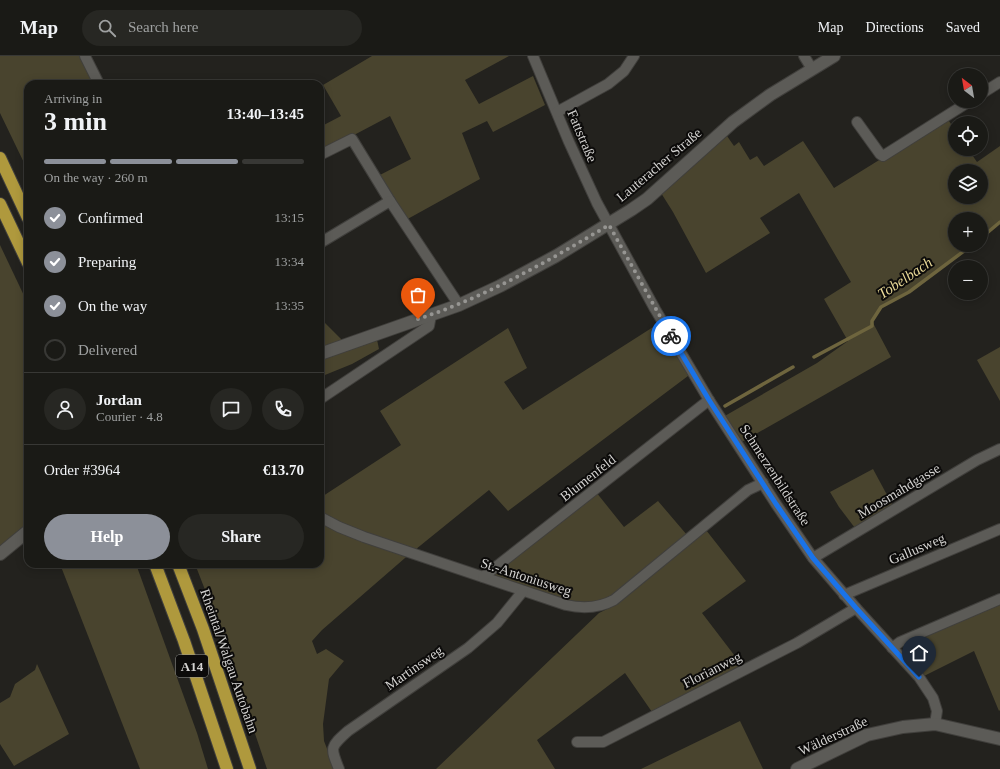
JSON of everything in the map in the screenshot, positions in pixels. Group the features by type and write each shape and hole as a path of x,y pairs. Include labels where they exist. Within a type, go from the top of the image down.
{"highway":[{"path":"0,158 24,209"},
{"path":"0,204 24,255"},
{"name":"A14","path":"157,568 184,641 227,769"},
{"name":"Rheintal/Walgau Autobahn","path":"180,568 203,629 250,769"}],"street":[{"path":"85,56 97,80"},
{"name":"Fattstraße","path":"533,56 580,167 609,225"},
{"path":"557,112 608,84 624,72 634,56"},
{"path":"804,56 812,69"},
{"name":"Lauteracher Straße","path":"324,353 459,305 500,286 556,256 609,225 647,199 733,122 770,95 834,56"},
{"path":"988,90 1000,82"},
{"path":"856,122 883,156 959,108"},
{"path":"324,153 352,139 390,202 459,305"},
{"path":"324,240 390,202"},
{"name":"Schmerzenbildstraße","path":"609,225 655,309 709,400 776,504 813,558 844,595 919,677 933,698 937,711 935,724"},
{"path":"324,396 429,326 431,315"},
{"name":"Blumenfeld","path":"483,577 709,400"},
{"name":"Moosmahdgasse","path":"813,558 977,460 1000,449"},
{"name":"St.-Antoniusweg","path":"324,519 339,528 364,537 566,606 597,607 614,600 748,490 763,483"},
{"name":"Gallusweg","path":"844,595 1000,529"},
{"path":"0,554 24,534"},
{"name":"Martinsweg","path":"339,769 332,753 335,743 348,731 468,648 497,623 523,591"},
{"path":"892,648 900,642 1000,599"},
{"name":"Florianweg","path":"577,742 603,742 797,643 856,608"},
{"name":"Wälderstraße","path":"797,769 833,750 867,735 878,731 903,726 935,724 1000,740"}],"shaded area":[{"path":"0,56 87,56 97,80 24,80 24,163 0,113"},
{"path":"372,56 509,56 465,80 479,104 533,76 545,105 493,132 487,121 462,133 480,179 404,221 376,177 411,159 390,116 324,151 324,125 341,116 324,84"},
{"path":"947,118 948,156 973,156 977,162 988,156 988,154 1000,146 1000,221 988,231 988,212 948,212 948,252 961,252 950,260 948,260 948,262 908,291 880,307 872,321 891,357 740,443 723,417 817,363 848,341 824,299 851,282 799,193 760,218 770,233 706,273 661,193 727,136 734,146 739,142 750,160 757,156 764,166 803,141 834,188"},
{"path":"0,245 24,296 24,542 0,557"},
{"path":"324,322 347,345 376,335 379,349 352,364 324,375"},
{"path":"661,322 692,373 508,511 489,490 405,558 322,630 312,641 317,654 326,649 344,661 329,679 323,724 324,741 335,769 267,769 214,613 197,568 324,568 324,495 401,445 380,411 508,328 527,368 504,382 523,410"},
{"path":"1000,347 1000,401 977,360"},
{"path":"873,469 893,506 855,528 830,492"},
{"path":"596,492 624,527 658,501 687,535 613,597 584,605 486,577"},
{"path":"706,530 746,581 702,613 741,664 740,666 652,712 625,673 537,740 555,769 436,769 599,613 617,604 630,594"},
{"path":"62,568 137,568 197,733 208,769 140,769"},
{"path":"1000,603 999,711 974,651 924,676 905,655 904,649 907,644"},
{"path":"37,664 69,734 14,766 0,744 0,703 10,697 15,684 35,670"},
{"path":"740,721 763,769 641,769"}],"waterway":[{"name":"Tobelbach","path":"988,232 1000,222"},
{"name":"Tobelbach","path":"814,357 872,326 872,321 881,307 909,292 963,252"},
{"path":"725,406 793,367"}],"way so far":[{"path":"418,319 459,305 500,286 609,225 671,336"}],"route":[{"path":"671,336 709,400 801,542 856,608 919,677"}]}
